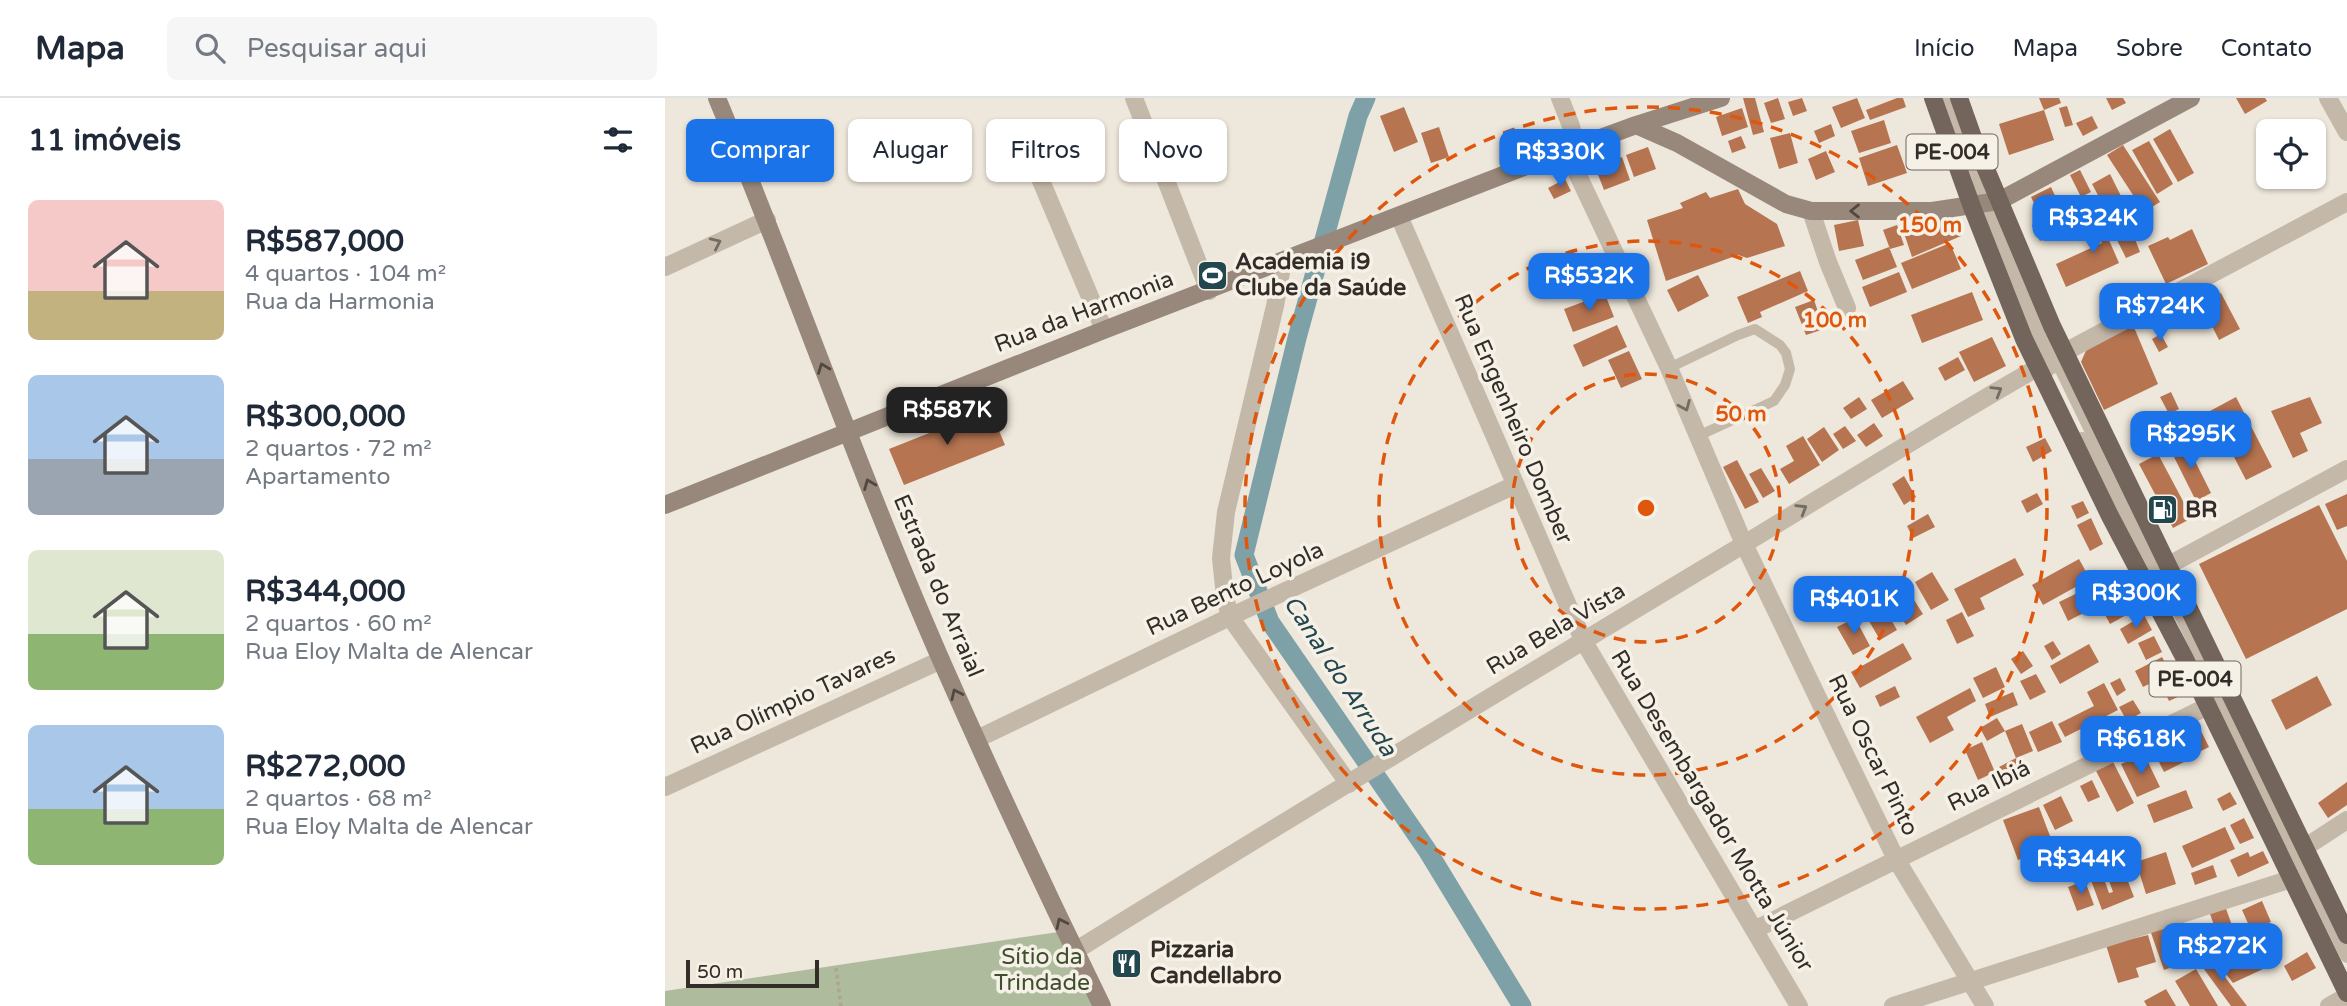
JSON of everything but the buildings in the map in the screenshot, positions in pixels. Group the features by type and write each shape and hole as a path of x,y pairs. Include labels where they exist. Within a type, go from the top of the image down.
{"main road":[{"name":"Estrada do Arraial","path":"717,98 941,660 1102,1006"},
{"name":"Rua da Harmonia","path":"665,505 1104,330 1552,156 1699,102 1721,98"},
{"name":"PE-004","path":"1933,98 2024,339 2208,706 2347,994"},
{"name":"PE-004","path":"1959,98 2059,352 2169,565 2347,935"},
{"path":"1636,125 1677,143 1786,204 1811,211 1933,211 1999,201 2190,98"}],"street":[{"path":"1134,98 1209,291"},
{"path":"1560,98 1582,145 1577,173"},
{"path":"1940,98 1974,197 1985,193 1947,98"},
{"path":"2328,98 2347,132"},
{"path":"1552,156 1571,163 1577,173"},
{"name":"Rua Oscar Pinto","path":"1577,173 1669,368 1744,544 1896,859 1985,1006"},
{"path":"1042,182 1104,330"},
{"name":"Rua Bela Vista","path":"1075,951 1277,825 2038,368 2059,352 2347,202"},
{"path":"1811,211 1847,308"},
{"path":"1992,211 2043,326 2032,331 1982,213 1992,211"},
{"name":"Rua Engenheiro Domber","path":"1399,216 1583,640"},
{"path":"665,267 767,220"},
{"path":"1283,261 1242,453 1226,512 1221,558 1225,597 1234,615 1354,781"},
{"path":"2347,956 2059,364 2047,369 2190,652 2347,976"},
{"path":"2169,565 2347,469"},
{"name":"Rua Bento Loyola","path":"978,739 1234,615 1514,485"},
{"name":"Rua Desembargador Motta Júnior","path":"1583,640 1799,1006"},
{"name":"Rua Olímpio Tavares","path":"665,787 941,660"},
{"name":"Rua Ibiá","path":"1754,930 2208,706"},
{"path":"2304,848 2347,820"},
{"path":"1893,1006 2291,879"},
{"path":"2329,1006 2347,994"}],"lane":[{"path":"1669,368 1755,329 1780,345 1786,353 1790,369 1785,385 1773,401 1698,436"}],"path":[{"path":"836,968 841,1006"}],"green space":[{"name":"Sítio da Trindade","path":"1065,931 1102,1006 665,1006 665,991"}],"waterway":[{"name":"Canal do Arruda","path":"1366,98 1358,116 1297,338 1244,555 1270,622 1427,850 1522,1006"}],"place":[{"name":"Academia i9 Clube da Saúde","path":"1212,275"},
{"name":"BR","path":"2162,510"},
{"name":"Pizzaria Candellabro","path":"1127,963"}]}
